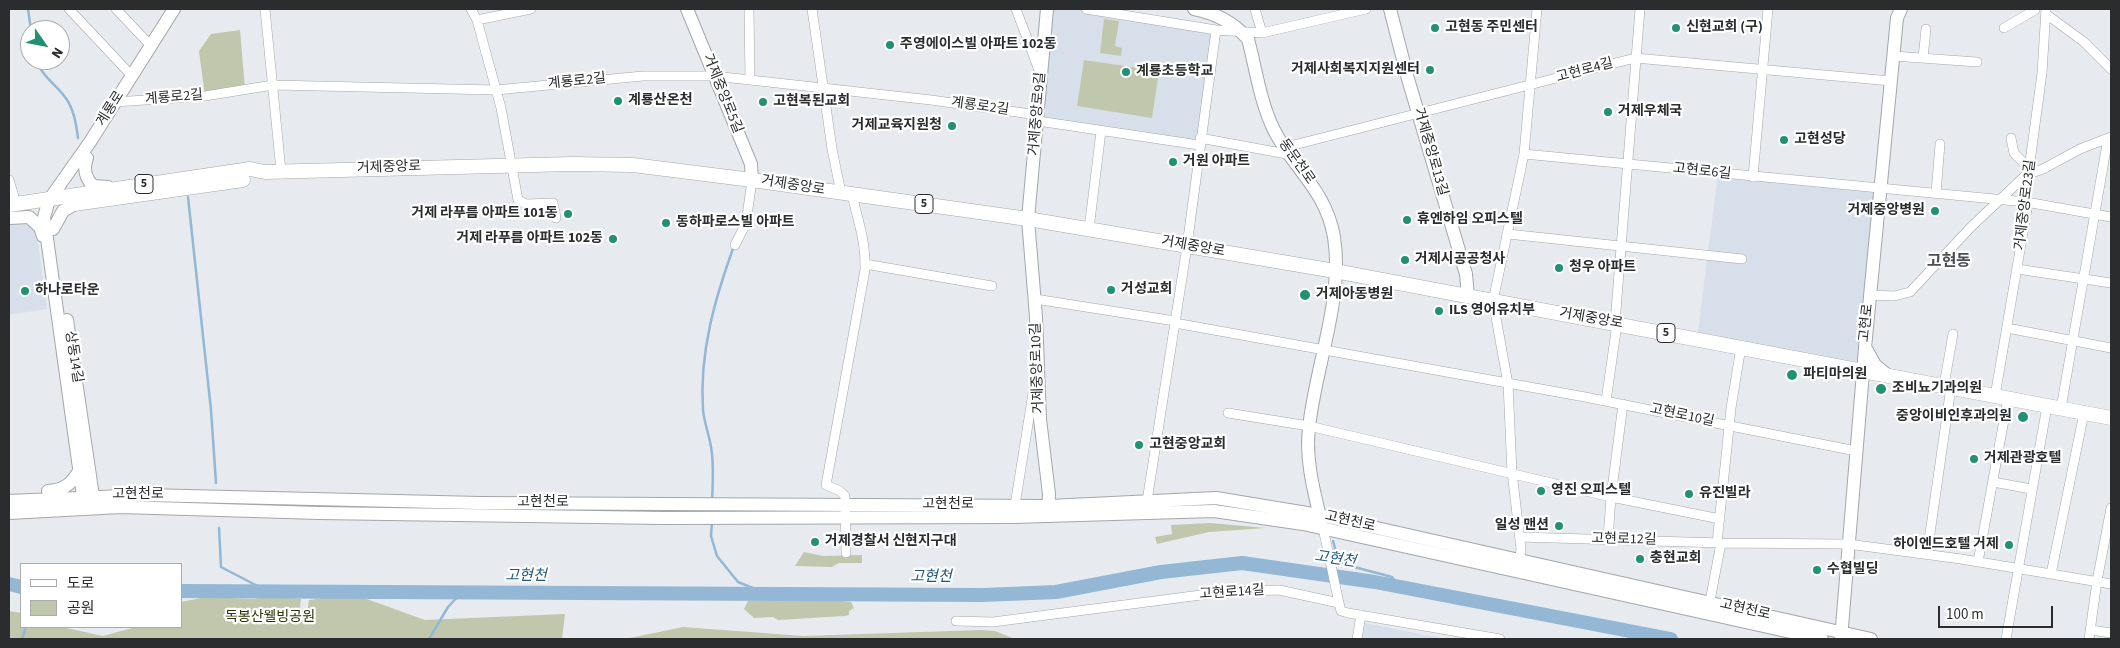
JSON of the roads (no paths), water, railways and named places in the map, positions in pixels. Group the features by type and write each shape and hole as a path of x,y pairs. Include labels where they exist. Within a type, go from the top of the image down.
{"main road":[{"name":"거제중앙로","path":"52,203 113,189 250,169 265,172 511,164 633,165 1028,219 1335,271 2111,418"},
{"name":"거제중앙로","path":"14,206 52,203 75,204 242,180 265,172"}],"street":[{"path":"69,9 132,76"},
{"path":"116,9 151,46"},
{"name":"계룡로","path":"52,203 87,158 132,76 174,9"},
{"name":"계룡로","path":"52,203 90,142 183,9"},
{"path":"265,9 281,171"},
{"path":"471,9 478,20 496,90 518,200 526,204 554,203 556,218"},
{"path":"478,20 531,9"},
{"name":"거제중앙로5길","path":"687,9 751,164 752,180"},
{"path":"749,9 750,80"},
{"path":"812,9 823,88 847,194 862,230 865,264 826,485 844,494 846,553"},
{"path":"1016,9 1041,75"},
{"name":"거제중앙로9길","path":"1028,219 1047,9"},
{"path":"1086,9 1216,30 1262,34 1366,9"},
{"path":"1194,9 1221,17 1242,32"},
{"path":"1255,9 1262,34"},
{"name":"거제중앙로13길","path":"1390,9 1466,274 1468,296"},
{"path":"1518,572 1520,537 1512,472 1508,384 1493,301 1524,154 1528,86 1537,9"},
{"path":"1606,401 1616,324 1640,9"},
{"path":"1753,177 1768,9"},
{"name":"고현로","path":"1841,636 1880,190 1897,18 1901,9"},
{"path":"2004,28 2039,10 2084,42 2111,69"},
{"name":"거제중앙로23길","path":"1978,562 1992,482 2007,328 2027,209 2026,202 2042,74 2039,10"},
{"path":"1923,58 1926,28"},
{"path":"1147,501 1187,246 1199,142 1216,30"},
{"name":"동문천로","path":"1242,32 1248,39 1266,112 1289,151 1312,182 1329,218 1334,237 1335,271 1324,348 1309,426 1309,460 1324,532"},
{"path":"1893,56 1977,62"},
{"name":"고현로4길","path":"1289,151 1418,112 1635,58 1891,81"},
{"name":"계룡로2길","path":"119,102 206,96 273,85 496,90 643,76 714,76 823,88 1038,118 1101,131 1289,151"},
{"path":"1089,229 1101,131"},
{"path":"2011,138 2014,152 2030,172"},
{"path":"1870,296 1894,296 1910,292 1998,200 2030,172 2080,149 2110,138"},
{"path":"2062,408 2083,278 2110,138"},
{"path":"9,180 14,206 56,184 90,142"},
{"path":"1936,194 1940,144"},
{"name":"고현로6길","path":"1524,154 1880,190 2026,202 2111,217"},
{"path":"87,158 85,167 88,180 93,186 113,189"},
{"path":"735,245 746,223 752,180"},
{"name":"상동14길","path":"52,203 53,229 84,471"},
{"name":"상동14길","path":"52,203 44,217 47,242 89,502"},
{"path":"53,229 63,211 75,204"},
{"path":"9,218 29,217 40,227 47,242"},
{"name":"거제중앙로10길","path":"1028,219 1035,298 1037,369 1048,511"},
{"path":"1508,234 1742,259"},
{"path":"865,264 992,286"},
{"path":"2017,268 2111,283"},
{"path":"1035,298 1324,348"},
{"path":"2007,328 2111,348"},
{"path":"1927,554 1953,334"},
{"path":"1710,602 1719,543 1730,426 1741,347"},
{"name":"고현로10길","path":"1324,348 1508,384 1624,404 1856,451"},
{"path":"1865,348 1875,365 1886,374 1862,389 1854,376 1843,366 1852,362 1865,348"},
{"path":"1015,505 1037,369"},
{"path":"1608,540 1611,497 1624,404"},
{"path":"2006,639 2047,406"},
{"path":"1228,413 1309,426 1512,472 1611,497 1720,519"},
{"path":"2052,574 2084,413"},
{"path":"22,500 30,493 61,490 84,471 103,489 138,490 146,495"},
{"path":"1992,482 2031,489"},
{"name":"고현천로","path":"9,513 146,495 712,511"},
{"name":"고현천로","path":"846,511 1015,505 1048,511 1147,501 1216,498 1319,515 1710,602 1841,636 1871,639"},
{"name":"고현천로","path":"9,501 712,511 1214,511 1518,572 1822,639"},
{"path":"2111,508 2110,523 2096,581 2090,635 2111,633"},
{"path":"1324,532 1339,603"},
{"name":"고현로12길","path":"1520,537 1719,543 1848,544 1927,554 2111,584"},
{"name":"고현로14길","path":"956,621 992,622 1224,592 1279,590 1339,603 1344,612 1500,639"},
{"path":"1357,639 1360,615"}],"waterway":[{"path":"28,9 30,20"},
{"path":"42,70 71,106 78,138"},
{"path":"188,197 211,410 216,483"},
{"path":"712,500 712,453 703,410 703,368 715,306 734,246"},
{"path":"712,521 711,536 717,556 738,582 765,593"},
{"path":"219,528 221,567 269,592"},
{"path":"1333,541 1339,563 1392,577 1399,587"},
{"name":"고현천","path":"182,591 983,595 1056,592 1161,572 1242,563 1375,582 1671,639"},
{"name":"고현천","path":"9,584 20,587"},
{"path":"429,639 448,607 461,593"},
{"path":"22,639 26,628"}],"place":[{"name":"고현동 주민센터","path":"1435,28"},
{"name":"신현교회 (구)","path":"1676,28"},
{"name":"주영에이스빌 아파트 102동","path":"890,45"},
{"name":"거제사회복지지원센터","path":"1430,70"},
{"name":"계룡초등학교","path":"1126,72"},
{"name":"계룡산온천","path":"618,101"},
{"name":"고현복된교회","path":"763,102"},
{"name":"거제우체국","path":"1608,112"},
{"name":"거제교육지원청","path":"952,126"},
{"name":"고현성당","path":"1784,140"},
{"name":"거원 아파트","path":"1173,162"},
{"name":"거제중앙병원","path":"1935,211"},
{"name":"거제 라푸름 아파트 101동","path":"568,214"},
{"name":"휴엔하임 오피스텔","path":"1407,220"},
{"name":"동하파로스빌 아파트","path":"666,223"},
{"name":"거제 라푸름 아파트 102동","path":"613,239"},
{"name":"거제시공공청사","path":"1405,260"},
{"name":"청우 아파트","path":"1559,268"},
{"name":"거성교회","path":"1111,290"},
{"name":"하나로타운","path":"25,291"},
{"name":"거제아동병원","path":"1305,295"},
{"name":"ILS 영어유치부","path":"1439,311"},
{"name":"파티마의원","path":"1792,375"},
{"name":"조비뇨기과의원","path":"1881,389"},
{"name":"중앙이비인후과의원","path":"2023,417"},
{"name":"고현중앙교회","path":"1139,445"},
{"name":"거제관광호텔","path":"1974,459"},
{"name":"영진 오피스텔","path":"1541,491"},
{"name":"유진빌라","path":"1689,494"},
{"name":"일성 맨션","path":"1559,526"},
{"name":"거제경찰서 신현지구대","path":"815,542"},
{"name":"하이엔드호텔 거제","path":"2009,545"},
{"name":"충현교회","path":"1640,559"},
{"name":"수협빌딩","path":"1817,570"}],"district":[{"name":"고현동","path":"1949,262"}],"park label":[{"name":"독봉산웰빙공원","path":"270,618"}]}
